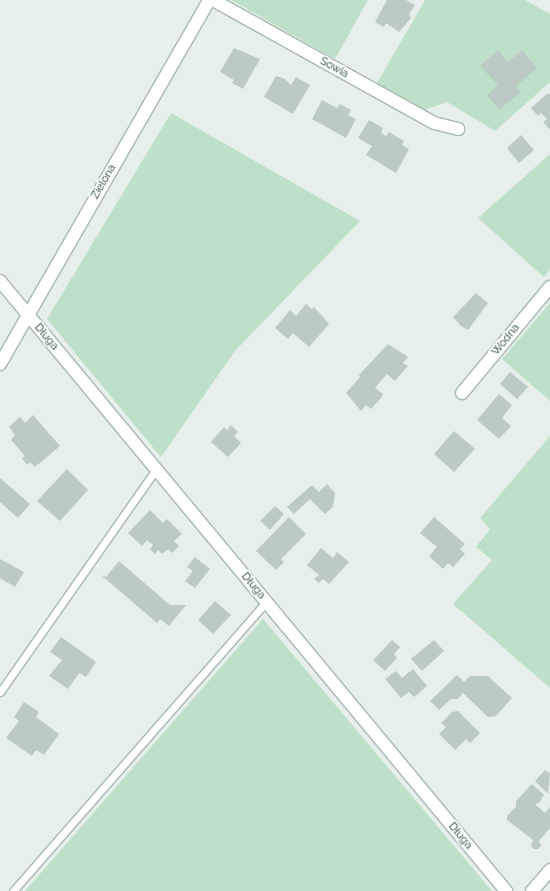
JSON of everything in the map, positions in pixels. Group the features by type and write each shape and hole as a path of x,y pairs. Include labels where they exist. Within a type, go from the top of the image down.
{"street":[{"name":"Zielona","path":"0,364 209,0"},
{"name":"Sowia","path":"213,0 434,123 458,129"},
{"name":"Długa","path":"0,282 506,891"},
{"name":"Wodna","path":"462,393 550,287"},
{"path":"532,891 550,870"}],"lane":[{"path":"0,692 156,469"},
{"path":"13,891 266,602"}],"green space":[{"path":"231,0 368,0 335,59"},
{"path":"425,0 525,0 550,14 550,82 495,131 447,102 424,110 377,83"},
{"path":"171,113 360,221 235,351 161,457 47,319"},
{"path":"550,154 550,269 544,277 478,218"},
{"path":"550,303 550,401 502,359"},
{"path":"550,436 550,688 453,604 492,560 476,547 490,529 480,518"},
{"path":"263,619 492,891 25,891"}],"building":[{"path":"387,0 406,0 415,5 409,14 411,18 399,32 386,23 384,27 375,22"},
{"path":"234,48 260,59 243,89 232,83 234,80 220,72"},
{"path":"498,50 508,62 522,50 537,68 516,86 521,92 499,110 487,95 498,85 480,66"},
{"path":"276,76 285,79 291,85 296,77 310,85 293,114 264,97"},
{"path":"548,93 550,95 550,130 543,122 547,119 541,113 538,116 531,108"},
{"path":"322,100 337,108 340,104 351,110 348,115 356,119 346,138 312,119"},
{"path":"369,120 383,128 381,133 386,136 389,132 404,141 402,145 409,149 396,173 366,155 372,146 358,138"},
{"path":"521,135 534,150 519,163 507,148"},
{"path":"476,293 488,303 468,330 461,326 453,317"},
{"path":"306,304 312,309 314,307 329,324 309,347 293,333 288,339 275,328 290,310 296,316"},
{"path":"388,344 408,357 403,363 408,366 395,381 387,374 375,388 383,394 381,398 371,409 366,405 361,411 346,393 360,377 359,375"},
{"path":"510,372 528,387 517,399 500,384"},
{"path":"499,394 512,405 502,418 511,426 499,439 477,420"},
{"path":"33,415 60,446 35,467 30,462 27,465 22,458 25,456 11,440 15,435 9,427 20,417 25,423"},
{"path":"231,425 238,432 234,436 241,443 228,457 211,442 224,427 227,430"},
{"path":"454,431 475,449 454,472 434,454"},
{"path":"67,469 88,490 60,521 37,501"},
{"path":"0,478 30,504 18,518 0,502"},
{"path":"327,484 335,493 333,507 325,514 310,499 294,514 287,507 312,485 319,492"},
{"path":"275,506 284,514 270,530 260,521"},
{"path":"150,510 163,523 167,519 182,534 174,541 179,546 172,553 168,549 162,554 158,550 155,554 150,549 153,545 147,540 142,546 128,533"},
{"path":"289,517 306,534 281,559 284,562 276,570 256,551"},
{"path":"434,517 465,544 460,549 465,554 453,567 448,563 443,569 429,556 437,547 420,533"},
{"path":"321,548 333,558 337,552 349,562 329,584 323,579 319,583 314,579 319,575 307,565"},
{"path":"195,557 210,569 195,588 185,581 193,571 187,567"},
{"path":"0,559 24,572 15,587 0,578"},
{"path":"119,561 170,605 186,605 169,626 160,619 157,623 101,575 106,577"},
{"path":"215,601 231,615 213,634 198,620"},
{"path":"61,637 96,662 86,677 79,673 68,689 49,676 62,660 50,652"},
{"path":"392,640 400,647 394,654 397,658 385,671 373,660"},
{"path":"434,640 444,651 422,671 411,659"},
{"path":"413,669 427,686 414,697 409,692 401,698 385,679 396,671 402,678"},
{"path":"457,675 464,682 470,676 488,676 512,698 496,716 488,717 463,693 458,699 451,699 439,710 430,701"},
{"path":"24,702 39,712 36,717 59,734 44,755 36,750 32,756 6,738 19,721 14,717"},
{"path":"458,711 480,733 470,743 466,739 455,750 439,734 446,727 441,723 452,712"},
{"path":"545,770 550,774 548,794 535,781"},
{"path":"532,784 544,795 539,803 535,804 545,813 550,807 550,828 539,841 541,846 538,849 534,849 531,846 533,840 507,820 507,816 516,807 516,801"}]}
